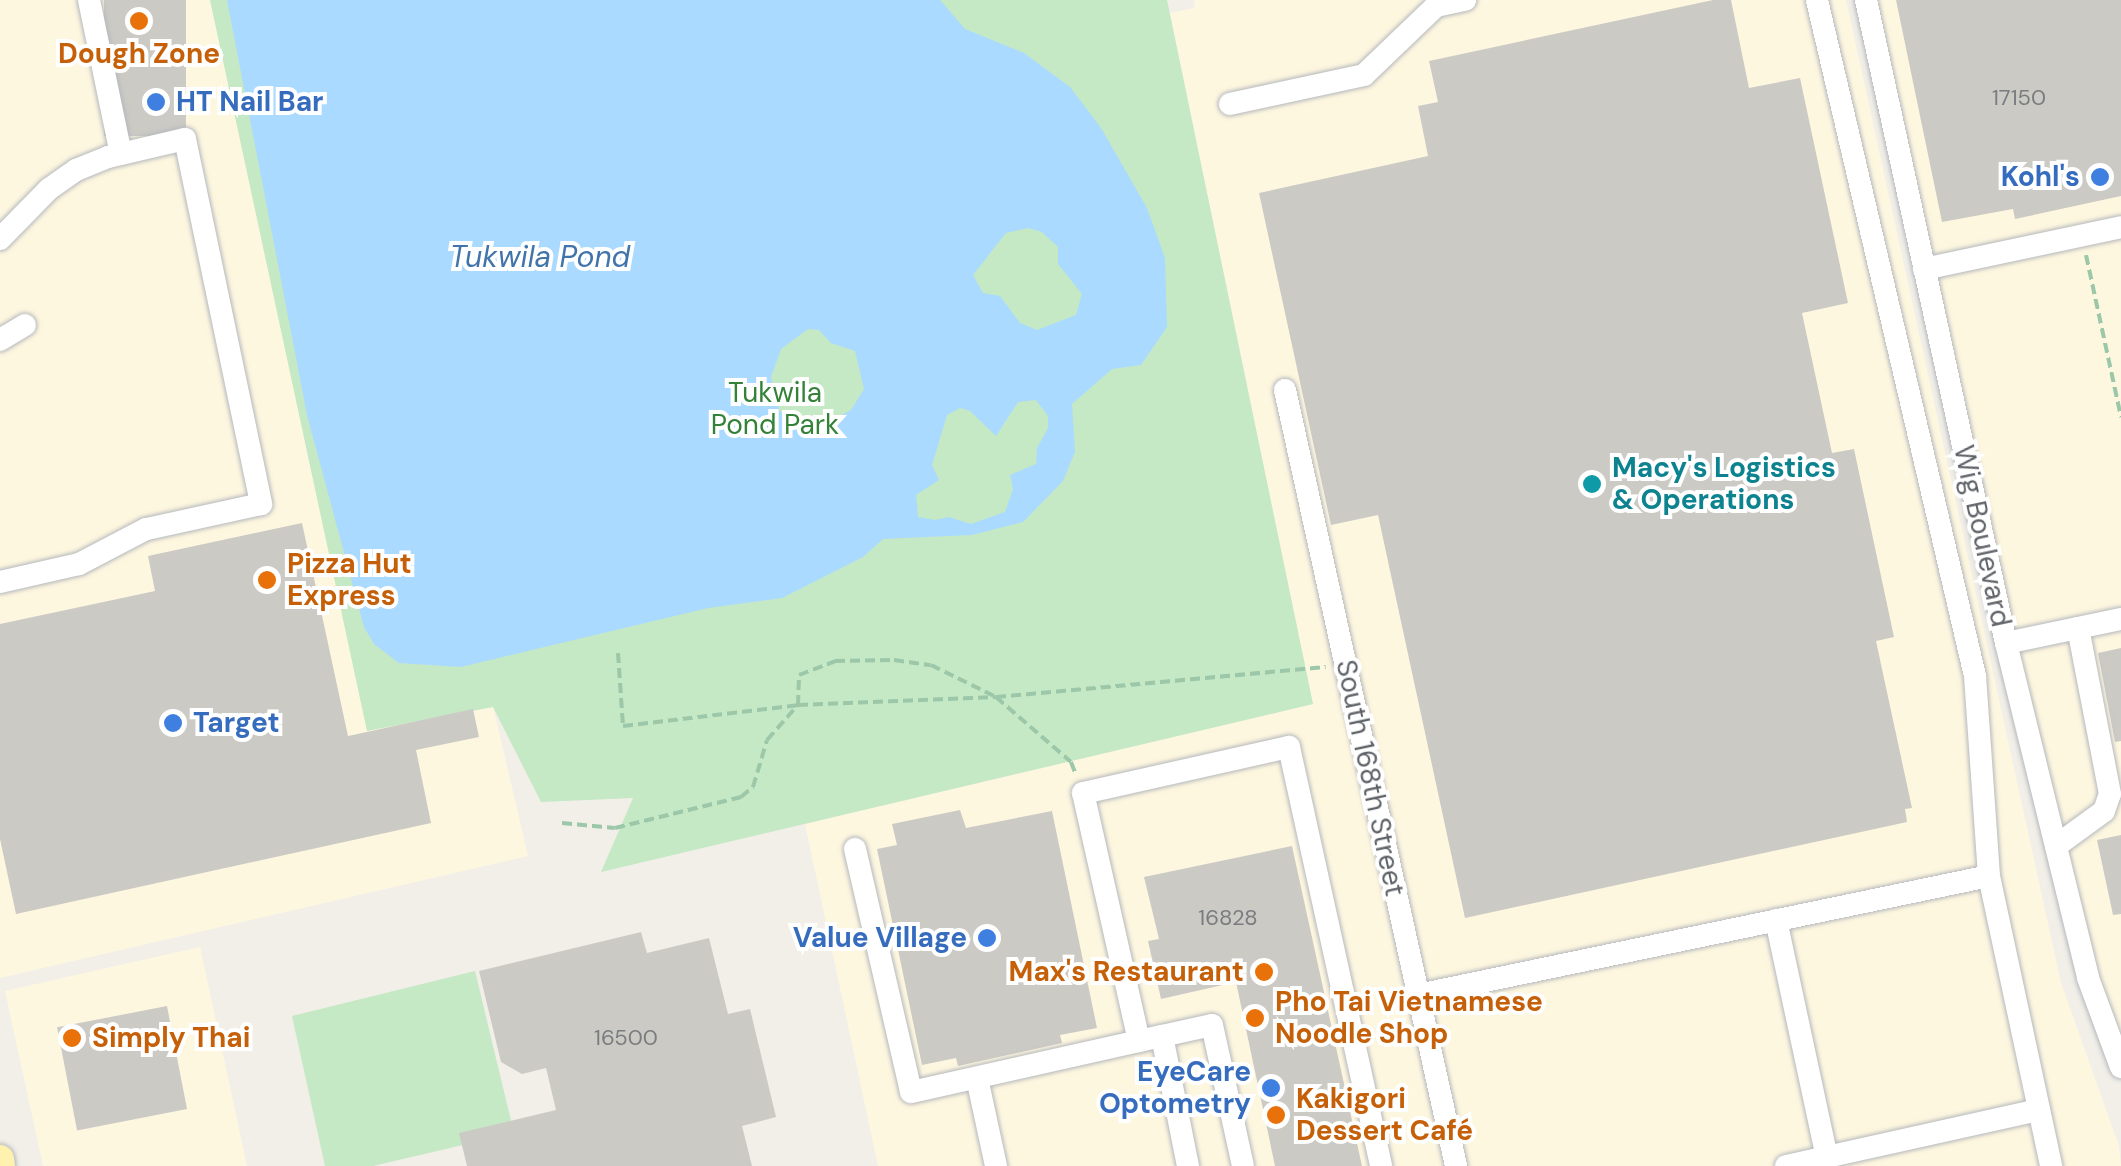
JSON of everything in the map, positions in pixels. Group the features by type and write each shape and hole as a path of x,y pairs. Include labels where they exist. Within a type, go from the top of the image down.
{"lane":[{"path":"89,0 121,154"},
{"path":"1230,104 1364,75 1436,6 1465,0"},
{"path":"1817,0 1975,676 1989,876 2051,1166"},
{"name":"Wig Boulevard","path":"1866,0 2006,644 2088,978 2121,1067"},
{"path":"0,238 49,188 76,170 121,154 185,139 261,504 146,529 78,564 0,582"},
{"path":"1924,269 2121,226"},
{"path":"0,340 25,324"},
{"name":"South 168th Street","path":"1285,390 1456,1166"},
{"path":"2006,644 2121,618"},
{"path":"2056,846 2104,810 2110,794 2078,628"},
{"path":"1188,1166 1083,793 1289,747 1381,1166"},
{"path":"855,850 911,1092 1212,1025 1243,1166"},
{"path":"1418,995 1989,876"},
{"path":"1776,920 1827,1157"},
{"path":"977,1078 996,1166"},
{"path":"1786,1166 2039,1110"}],"path":[{"path":"2082,235 2121,416"},
{"path":"618,653 623,726 798,706 996,697 1346,666"},
{"path":"562,824 616,828 741,797 753,788 766,740 798,706 800,675 818,664 864,658 931,664 996,697 1071,762 1083,793"}],"shaded area":[{"path":"0,0 210,0 367,730 493,706 528,856 0,978"},
{"path":"1194,0 1846,0 2061,983 2119,1146 2121,1166 878,1166 805,824 1313,704 1170,13 1195,8"},
{"path":"1871,0 2121,0 2121,1067 2088,978"},
{"path":"200,947 247,1166 43,1166 5,991"}],"green space":[{"name":"Tukwila Pond","path":"210,0 1167,0 1313,704 601,872 633,798 541,802 493,707 367,731"},
{"path":"475,971 514,1133 373,1166 325,1166 292,1016"}],"water":[{"name":"Tukwila Pond","path":"227,0 940,0 965,29 1024,53 1070,87 1101,128 1147,208 1165,258 1167,327 1141,365 1112,369 1072,404 1075,452 1063,481 1023,522 972,535 883,539 863,557 782,598 708,608 461,667 399,663 374,644 364,627 307,415","holes":["1028,228 1042,232 1058,247 1058,264 1082,294 1076,315 1037,330 1020,323 1000,296 983,293 973,275 1006,233","808,329 819,330 831,343 855,351 864,389 851,410 832,421 810,425 789,420 779,410 771,377 781,349","1036,400 1048,416 1048,428 1037,448 1036,464 1010,475 1013,489 1005,512 971,524 949,517 918,517 916,495 939,480 932,465 947,415 960,408 970,411 996,436 1018,402"]}],"building":[{"path":"104,0 186,0 186,136 104,136"},
{"name":"Macy's Logistics & Operations","path":"1713,0 1731,0 1749,88 1800,78 1848,303 1802,313 1832,453 1854,449 1894,637 1876,641 1912,808 1905,809 1907,822 1465,918 1378,515 1331,525 1259,193 1428,156 1418,106 1438,102 1429,61"},
{"path":"1896,0 2121,0 2121,196 2015,219 2013,209 1942,222"},
{"name":"Target","path":"302,523 348,736 473,709 479,737 416,750 431,823 16,914 0,839 0,624 155,591 148,556"},
{"path":"2121,648 2121,741 2115,742 2098,653"},
{"name":"Value Village","path":"960,810 966,828 1052,811 1097,1028 1060,1035 1062,1043 958,1066 956,1058 922,1065 877,849 897,845 892,824"},
{"path":"2121,835 2121,914 2113,915 2097,840"},
{"path":"1292,846 1362,1166 1275,1166 1236,982 1161,999 1148,941 1159,939 1144,877"},
{"path":"641,932 647,953 709,938 728,1014 750,1009 776,1117 742,1126 752,1166 467,1166 459,1133 556,1110 546,1068 522,1074 501,1062 479,971"},
{"path":"167,1006 187,1109 77,1130 57,1027"}],"place":[{"name":"Dough Zone","path":"139,21"},
{"name":"HT Nail Bar","path":"156,102"},
{"name":"Kohl's","path":"2100,177"},
{"name":"Macy's Logistics & Operations","path":"1592,484"},
{"name":"Pizza Hut Express","path":"267,580"},
{"name":"Target","path":"173,723"},
{"name":"Value Village","path":"987,938"},
{"name":"Max's Restaurant","path":"1264,972"},
{"name":"Pho Tai Vietnamese Noodle Shop","path":"1255,1018"},
{"name":"Simply Thai","path":"72,1038"},
{"name":"EyeCare Optometry","path":"1271,1088"},
{"name":"Kakigori Dessert Café","path":"1276,1115"}],"park label":[{"name":"Tukwila Pond Park","path":"775,409"}]}
